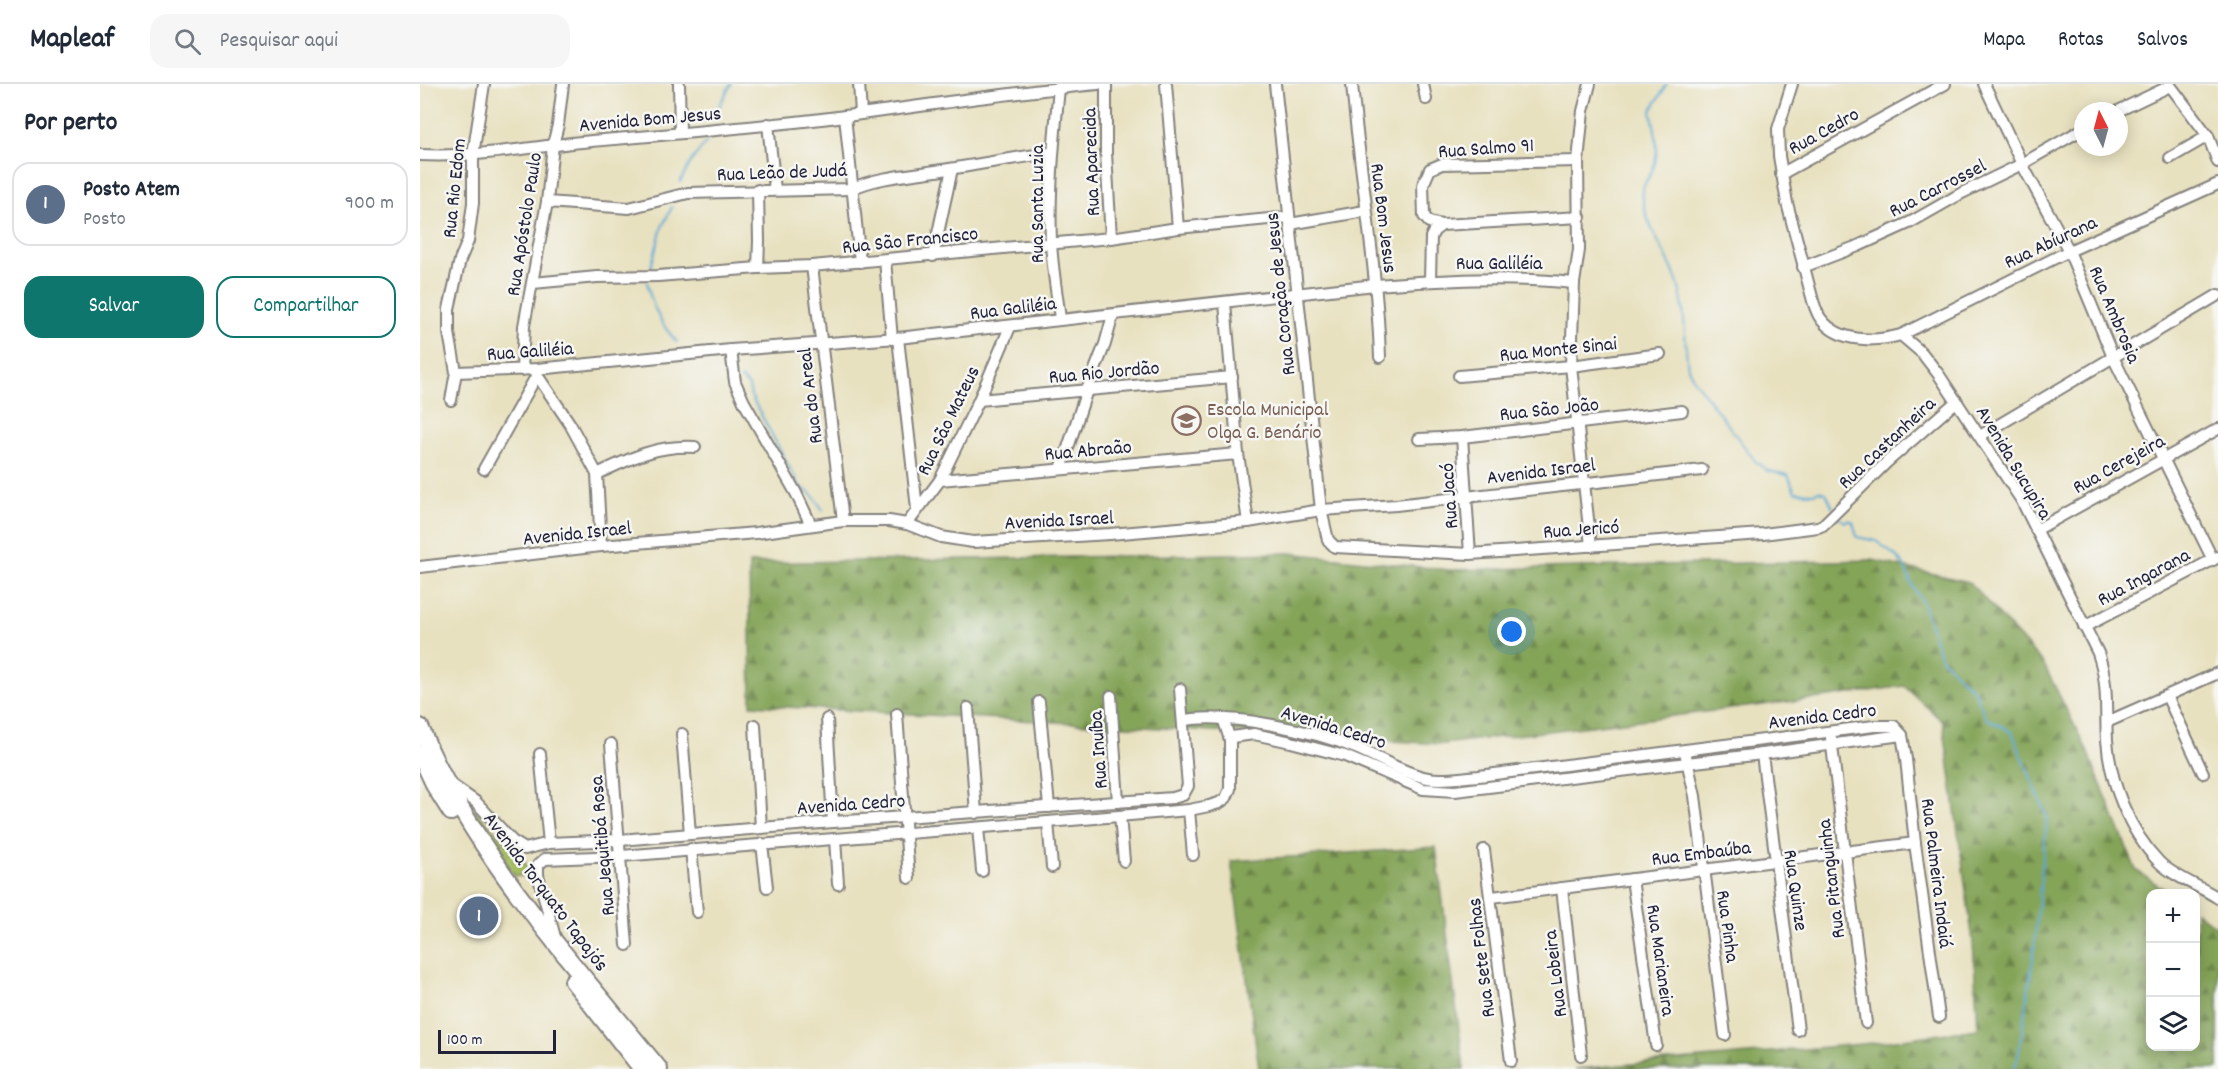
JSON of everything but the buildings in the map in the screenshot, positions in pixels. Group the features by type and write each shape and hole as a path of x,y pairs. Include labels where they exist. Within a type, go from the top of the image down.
{"highway":[{"name":"Avenida Torquato Tapajós","path":"420,727 446,781 483,845 515,891 659,1069"},
{"name":"Avenida Torquato Tapajós","path":"420,754 436,788 469,842 642,1069"}],"street":[{"name":"Rua Rio Edom","path":"451,400 456,372 449,333 448,309 460,260 468,241 473,203 473,155 484,84"},
{"name":"Rua Apóstolo Paulo","path":"522,370 524,326 547,202 553,145 564,84"},
{"path":"679,84 680,133"},
{"path":"859,84 861,113"},
{"name":"Avenida Bom Jesus","path":"420,155 473,155 845,116 1098,84"},
{"name":"Rua Aparecida","path":"1106,84 1106,153 1111,238"},
{"path":"1166,84 1178,228"},
{"name":"Rua Coração de Jesus","path":"1275,84 1321,510 1327,534"},
{"name":"Rua Bom Jesus","path":"1352,84 1375,285 1380,357"},
{"path":"1423,84 1426,99"},
{"path":"1590,84 1583,111 1578,161 1579,250 1574,283 1571,366 1591,546"},
{"path":"1792,84 1778,129 1781,174 1803,267 1820,318 1831,329 1843,335 1869,340 1883,340 1900,335"},
{"name":"Rua Cedro","path":"1781,174 1945,84"},
{"name":"Rua Ambrosia","path":"1983,84 2022,164 2069,251 2113,357 2215,559"},
{"path":"2128,106 2169,85 2208,136 2218,162"},
{"name":"Rua Santa Luzia","path":"1059,88 1052,153 1051,243 1060,320"},
{"path":"845,116 860,262"},
{"path":"768,124 775,190"},
{"name":"Rua Carrossel","path":"1803,267 1911,222 2074,134"},
{"path":"2170,158 2208,136"},
{"name":"Rua Leão de Judá","path":"547,202 629,208 688,194 758,190 852,189 862,184 991,161 1052,153"},
{"name":"Rua Salmo 91","path":"1442,225 1429,222 1424,216 1423,185 1430,169 1442,164 1578,161"},
{"path":"933,256 952,169"},
{"name":"Rua Abíurana","path":"1900,335 2069,251 2218,184"},
{"path":"758,190 758,268"},
{"name":"Rua São Francisco","path":"533,283 597,277 658,276 758,268 812,267 1111,238 1178,228 1290,221 1365,211"},
{"path":"1430,280 1431,237 1434,231 1442,225 1580,217"},
{"path":"885,260 918,509"},
{"name":"Rua do Areal","path":"812,267 843,521"},
{"name":"Rua Galiléia","path":"456,372 522,370 537,372 731,350 895,339 1430,280 1520,278 1574,283"},
{"path":"1980,436 2218,295"},
{"path":"1225,303 1238,454 1248,522"},
{"path":"1061,469 1113,315"},
{"name":"Rua São Mateus","path":"908,524 940,480 979,400 1010,327"},
{"name":"Avenida Sucupira","path":"1900,335 1922,353 1957,401 2022,501 2098,653 2105,673 2108,753 2118,792 2131,821 2160,863 2218,898"},
{"path":"731,350 735,382 744,402 811,525"},
{"name":"Rua Monte Sinai","path":"1459,376 1571,366 1660,354"},
{"path":"484,469 537,372 570,424 597,474 601,546"},
{"name":"Rua Rio Jordão","path":"979,400 1232,377"},
{"name":"Rua Castanheira","path":"1839,510 1887,462 1957,401"},
{"name":"Rua São João","path":"1419,439 1462,437 1682,411"},
{"name":"Rua Cerejeira","path":"2036,530 2218,429"},
{"name":"Rua Jacó","path":"1462,437 1470,554"},
{"path":"597,474 655,449 674,446 695,447"},
{"name":"Rua Abraão","path":"940,480 1238,454"},
{"name":"Avenida Israel","path":"420,567 601,546 680,541 843,521 883,520 908,524 941,537 973,542 1110,534 1248,522 1321,510 1396,505 1702,470"},
{"name":"Rua Jericó","path":"1327,534 1331,545 1335,547 1470,554 1792,531 1823,525 1839,510"},
{"name":"Rua Ingarana","path":"2084,627 2215,559"},
{"path":"2107,722 2218,673"},
{"path":"1180,689 1188,776 1186,791 1206,807"},
{"name":"Rua Inuíba","path":"1111,696 1118,802"},
{"path":"2167,696 2202,773"},
{"path":"1039,702 1049,807"},
{"path":"968,708 976,813"},
{"path":"897,714 909,878"},
{"name":"Avenida Cedro","path":"557,943 539,882 538,865 545,859 621,856 906,834 1206,807 1226,798 1230,789 1230,740 1240,734 1365,758 1430,778 1469,777 1890,725 1897,728 1902,735 1762,754 1438,791 1423,789 1365,758 1353,746 1272,725 1206,717 1184,720"},
{"path":"1223,718 1230,740"},
{"path":"826,719 833,822"},
{"path":"755,725 762,828"},
{"name":"Rua Pitanguinha","path":"1830,732 1866,1023"},
{"path":"682,734 690,834"},
{"name":"Rua Palmeira Indaiá","path":"1902,735 1939,1017"},
{"name":"Rua Jequitibá Rosa","path":"610,744 620,840 627,945"},
{"name":"Rua Pinha","path":"1685,750 1695,796 1725,1035"},
{"path":"540,754 549,843"},
{"name":"Rua Quinze","path":"1762,754 1798,1030"},
{"path":"1518,771 1520,783"},
{"name":"Avenida Cedro","path":"446,781 476,802 521,848 549,843 620,840 1178,797 1186,791"},
{"path":"1189,810 1193,855"},
{"path":"1119,816 1124,861"},
{"path":"1048,822 1052,867"},
{"path":"978,828 982,871"},
{"path":"835,838 838,884"},
{"name":"Rua Embaúba","path":"1492,897 1915,843"},
{"path":"762,844 767,887"},
{"path":"692,849 697,912"},
{"name":"Rua Sete Folhas","path":"1485,850 1511,1061"},
{"name":"Rua Marianeira","path":"1632,879 1656,1046"},
{"name":"Rua Lobeira","path":"1562,888 1581,1055"}],"green space":[{"path":"1289,553 1450,570 1872,560 1969,582 2043,663 2086,748 2136,870 2164,889 2146,889 2146,1051 2200,1051 2200,915 2218,928 2218,1069 1575,1069 1873,1043 1978,1029 1973,942 1943,722 1904,686 1443,744 751,705 749,563"},
{"path":"472,810 475,810 524,861 533,876 516,876 511,871"},
{"path":"1436,847 1464,1069 1259,1069 1231,861"}],"waterway":[{"path":"714,116 731,84"},
{"path":"1667,84 1651,111 1657,153 1652,171 1644,185 1643,200 1653,231 1673,271 1680,291 1688,368 1694,380 1756,462 1768,471 1788,475 1795,492 1826,493 1833,508"},
{"path":"680,182 692,160 707,141"},
{"path":"651,267 662,227 672,207"},
{"path":"647,282 658,314 666,329 677,342"},
{"path":"740,378 749,386 751,396 799,485 813,496 823,510"},
{"path":"1837,516 1845,522 1848,520 1853,522 1857,537 1876,541 1903,564 1922,601 1941,658 1975,692 1986,718 2012,732 2047,817 2033,959 2018,1058 2014,1069"}],"place":[{"name":"Escola Municipal Olga G. Benário","path":"1186,420"},
{"name":"Posto Atem","path":"479,916"}]}
